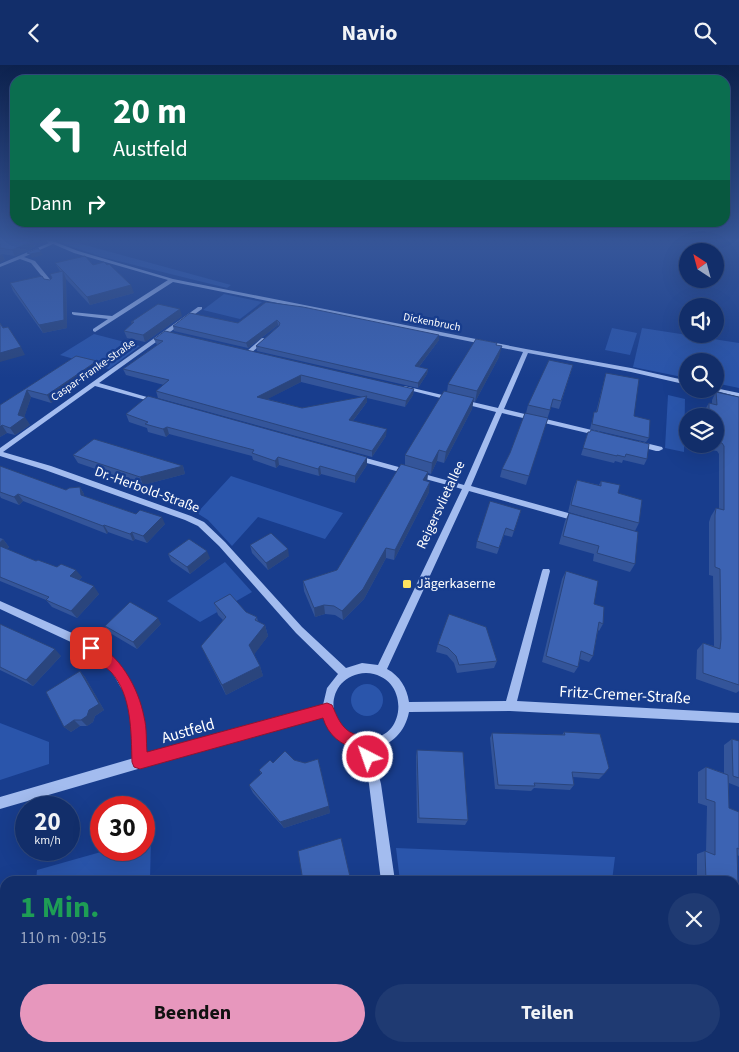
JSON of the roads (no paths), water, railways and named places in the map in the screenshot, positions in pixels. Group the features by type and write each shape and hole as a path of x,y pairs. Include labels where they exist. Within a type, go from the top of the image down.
{"street":[{"path":"95,330 162,286"},
{"name":"Dickenbruch","path":"202,286 679,381"},
{"name":"Caspar-Franke-Straße","path":"0,453 200,308"},
{"path":"74,313 112,318"},
{"path":"167,333 176,335"},
{"path":"249,352 270,335"},
{"path":"240,350 258,354"},
{"name":"Reigersvlietallee","path":"380,671 467,487 526,351"},
{"path":"95,385 162,403"},
{"path":"399,387 603,435"},
{"path":"724,392 739,395"},
{"path":"631,442 659,449"},
{"name":"Dr.-Herbold-Straße","path":"0,453 58,471 201,524 222,544 298,630 345,674"},
{"path":"343,453 591,523"},
{"path":"510,706 546,571"},
{"path":"0,605 78,640 116,669 129,691 138,717 140,762"},
{"path":"366,668 380,671 389,675 402,689 406,707 400,723 388,736 377,742 365,743 351,740 339,733 331,722 327,709 330,693 339,679 345,674 366,668"},
{"name":"Fritz-Cremer-Straße","path":"406,707 510,706 739,718"},
{"name":"Austfeld","path":"0,803 327,709"},
{"path":"365,743 375,784 387,876"}],"place":[{"name":"Jägerkaserne","path":"407,584"}]}
